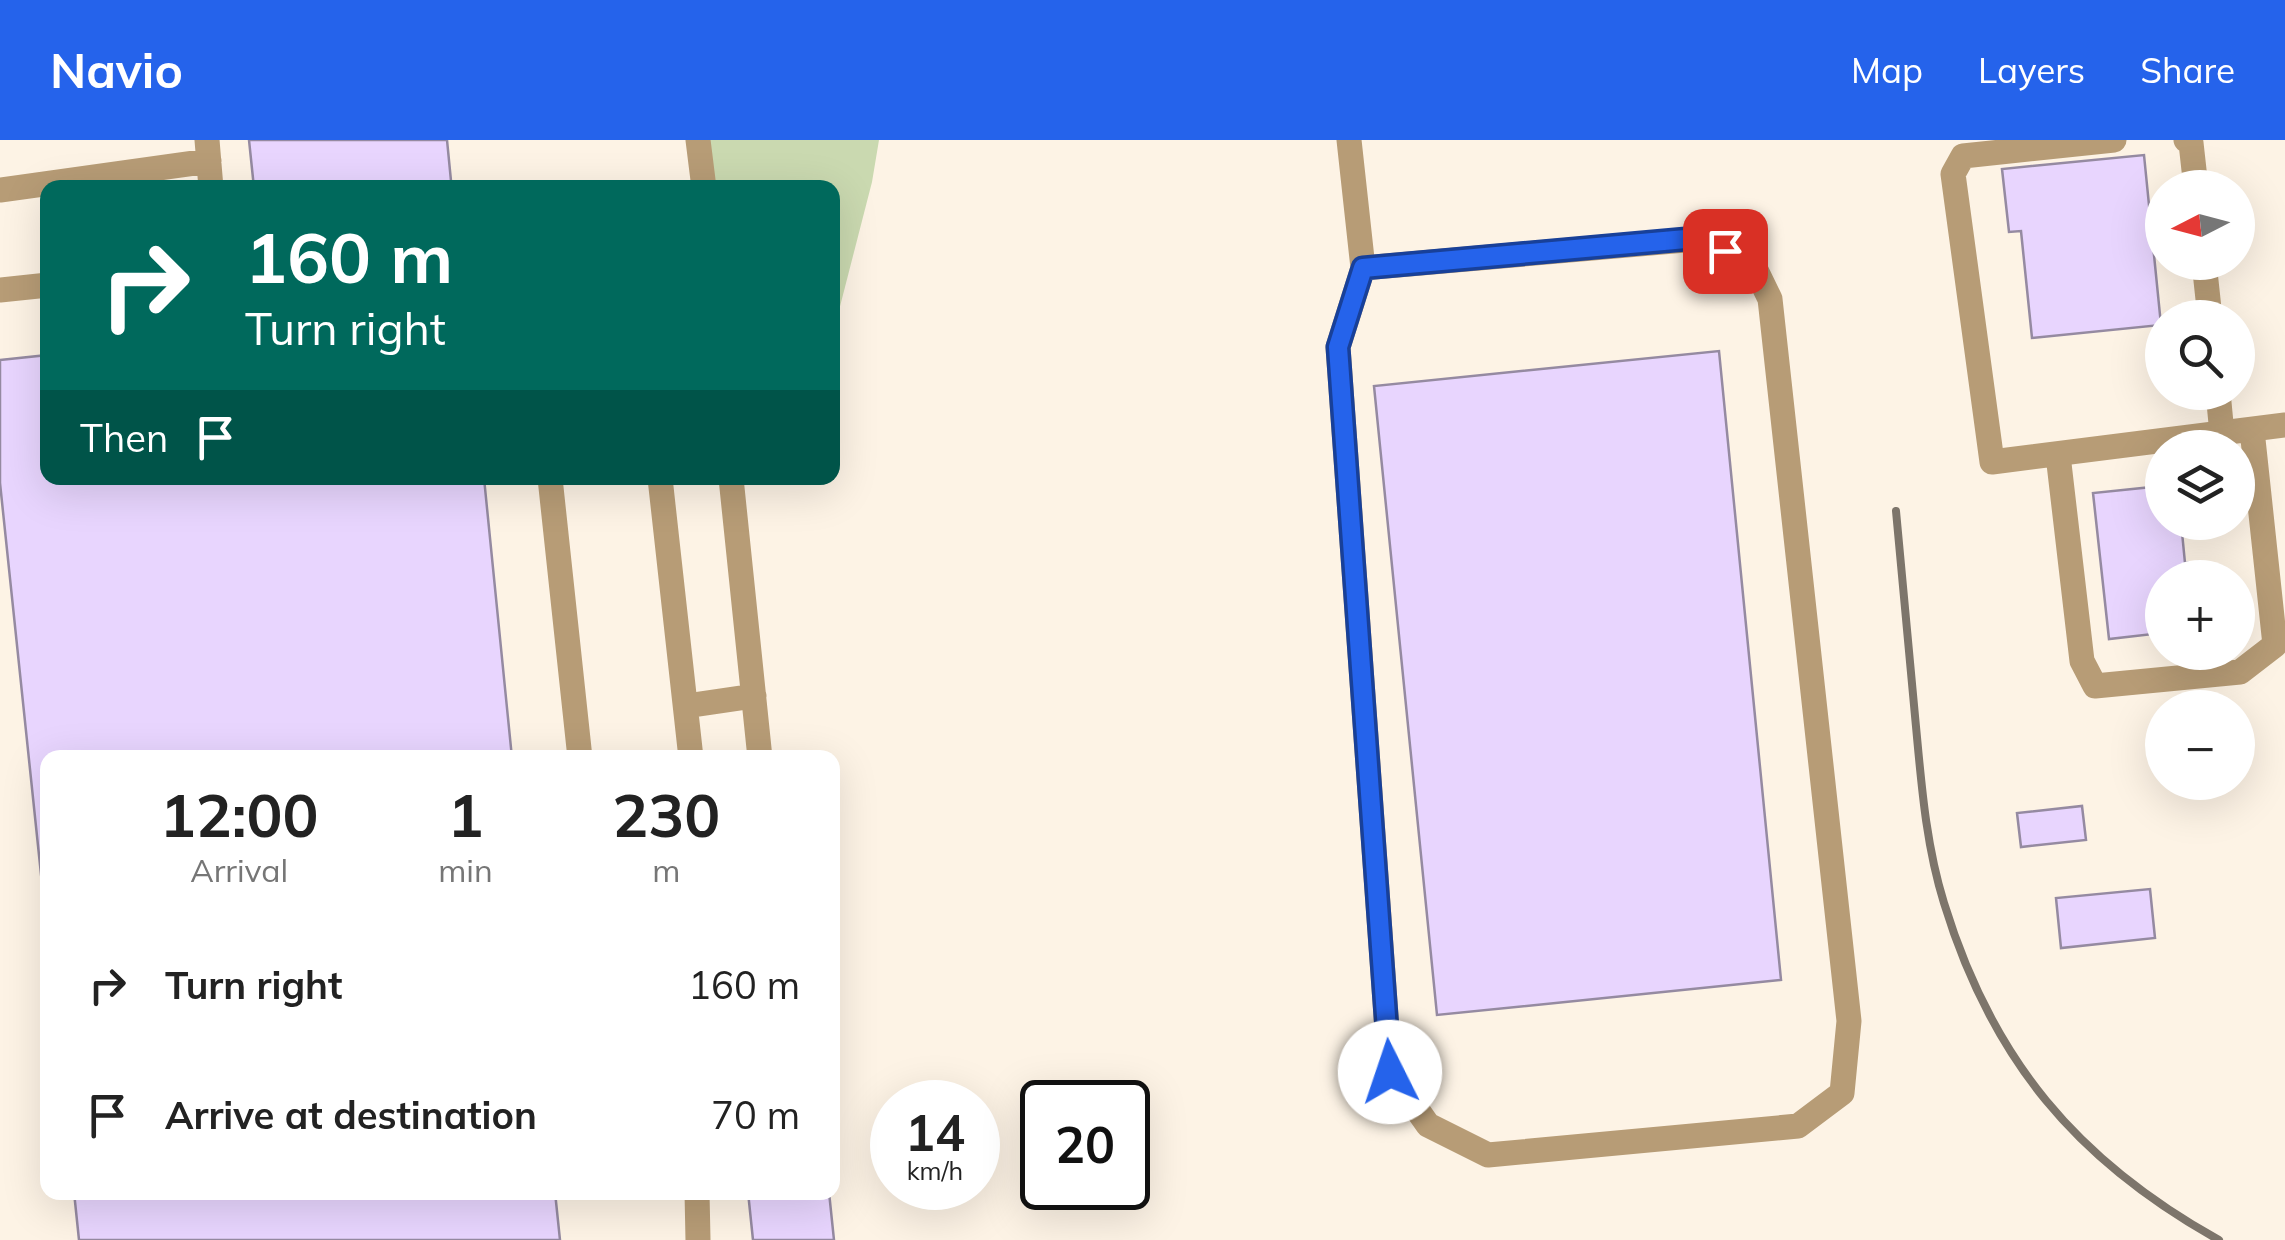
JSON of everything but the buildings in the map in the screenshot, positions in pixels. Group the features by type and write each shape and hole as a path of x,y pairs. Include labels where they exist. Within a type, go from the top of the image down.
{"lane":[{"path":"698,140 703,180"},
{"path":"2114,140 1963,156 1953,174 1992,462 2145,443"},
{"path":"2186,140 2192,143 2194,170"},
{"path":"1347,142 1363,268 1338,347 1390,1072 1428,1124 1488,1155 1798,1126 1842,1094 1849,1021 1770,300 1753,264 1697,238 1363,268"},
{"path":"53,180 208,151 210,180"},
{"path":"0,190 40,182"},
{"path":"0,290 40,286"},
{"path":"2252,430 2285,425"},
{"path":"2058,454 2082,661 2094,686 2240,672 2275,645 2255,458"},
{"path":"551,485 579,750"},
{"path":"661,485 690,750"},
{"path":"733,485 759,750"},
{"path":"686,706 754,696"},
{"path":"697,1200 698,1240"}],"green space":[{"path":"696,140 879,140 840,306 840,180 701,180"}],"railway":[{"path":"1896,511 1928,833 1944,903 1987,1011 2046,1101 2082,1140 2168,1209 2219,1240"}],"route":[{"path":"1390,1072 1338,347 1363,268 1697,238 1725,251"}]}
